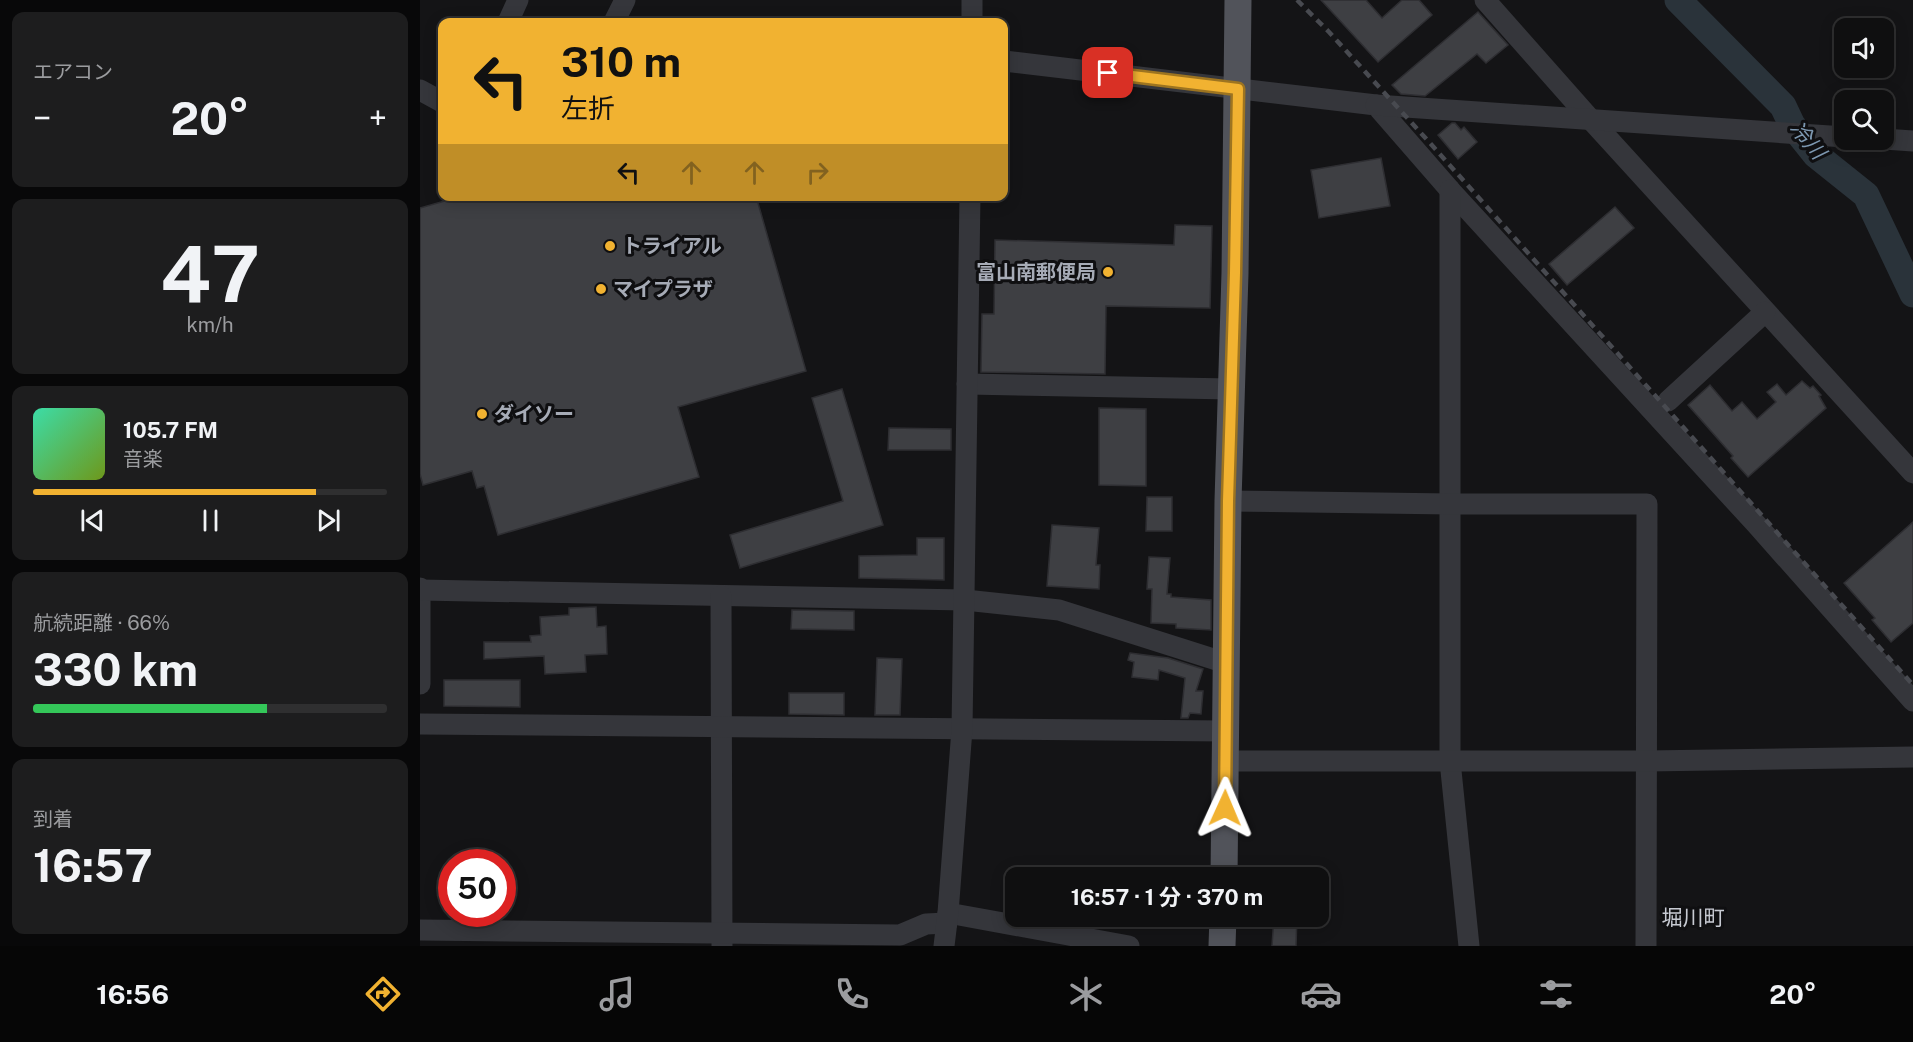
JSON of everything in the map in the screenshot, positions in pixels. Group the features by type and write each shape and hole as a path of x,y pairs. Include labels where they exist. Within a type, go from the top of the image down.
{"main road":[{"path":"1224,867 1228,501 1238,0"},
{"path":"1222,946 1223,927"}],"street":[{"path":"510,18 518,0"},
{"path":"616,18 625,0"},
{"path":"972,0 972,18"},
{"path":"1485,0 1592,121 1913,473"},
{"path":"1008,61 1376,105 1834,136"},
{"path":"420,90 438,100"},
{"path":"1376,105 1450,190 1756,524 1913,701"},
{"path":"1894,140 1913,141"},
{"path":"1450,190 1450,761 1469,946"},
{"path":"944,946 962,729 970,201"},
{"path":"1668,401 1765,312"},
{"path":"967,384 1231,389"},
{"path":"1228,501 1647,504 1646,946"},
{"path":"420,684 420,589 965,600 1059,610 1226,663"},
{"path":"721,596 722,939"},
{"path":"420,724 1226,731"},
{"path":"1226,761 1913,757"},
{"path":"420,930 722,939 900,935 948,918 1129,946"}],"building":[{"path":"1321,0 1366,0 1382,18 1402,0 1419,0 1432,15 1378,62"},
{"path":"1478,12 1508,45 1486,63 1477,54 1425,96 1401,94 1392,85"},
{"path":"1455,123 1461,130 1464,127 1477,142 1458,159 1438,135"},
{"path":"1381,158 1390,206 1319,218 1311,170"},
{"name":"マイプラザ","path":"444,201 757,201 806,371 678,407 699,477 498,535 484,486 477,488 472,471 423,485 420,474 420,208"},
{"path":"1615,207 1634,228 1567,285 1549,264"},
{"path":"1175,225 1212,226 1210,308 1106,306 1105,374 981,372 982,314 994,314 995,240 1174,245"},
{"path":"1802,381 1810,388 1813,386 1821,395 1819,396 1826,408 1748,477 1731,458 1733,456 1688,405 1710,385 1732,411 1742,402 1757,419 1776,402 1767,392 1777,384 1786,395"},
{"path":"842,389 883,525 740,568 730,535 843,501 812,398"},
{"path":"1099,408 1146,409 1146,486 1099,485"},
{"path":"889,428 951,429 951,450 888,450"},
{"path":"1147,497 1172,497 1172,531 1146,531"},
{"path":"1913,522 1913,623 1891,642 1872,620 1875,618 1844,583"},
{"path":"1052,525 1099,528 1096,565 1100,565 1099,589 1047,586"},
{"path":"917,538 944,538 944,580 859,578 859,556 917,555"},
{"path":"1149,557 1170,558 1167,594 1171,594 1171,597 1211,600 1211,630 1176,628 1176,624 1151,623 1152,589 1147,589"},
{"path":"596,607 597,627 606,626 607,654 585,655 586,672 545,674 544,656 484,659 484,642 531,642 530,636 541,635 540,617 569,615 569,608"},
{"path":"792,610 854,611 854,630 791,629"},
{"path":"1130,653 1168,658 1203,669 1196,691 1203,691 1201,714 1190,713 1188,718 1181,718 1185,678 1159,670 1158,680 1132,677 1134,662 1128,660"},
{"path":"877,658 902,659 900,715 875,715"},
{"path":"444,680 520,680 520,707 444,706"},
{"path":"789,693 844,693 844,715 789,714"},
{"path":"1273,927 1297,927 1296,946 1272,946"}],"waterway":[{"name":"冷川","path":"1678,0 1783,106 1792,125 1816,155 1866,195 1913,294"}],"railway":[{"path":"1297,0 1430,143 1913,685"}],"place":[{"name":"トライアル","path":"610,246"},
{"name":"富山南郵便局","path":"1108,272"},
{"name":"マイプラザ","path":"601,289"},
{"name":"ダイソー","path":"482,414"}],"district":[{"name":"堀川町","path":"1693,917"}],"route":[{"path":"1108,73 1238,89 1228,501 1225,808"}]}
